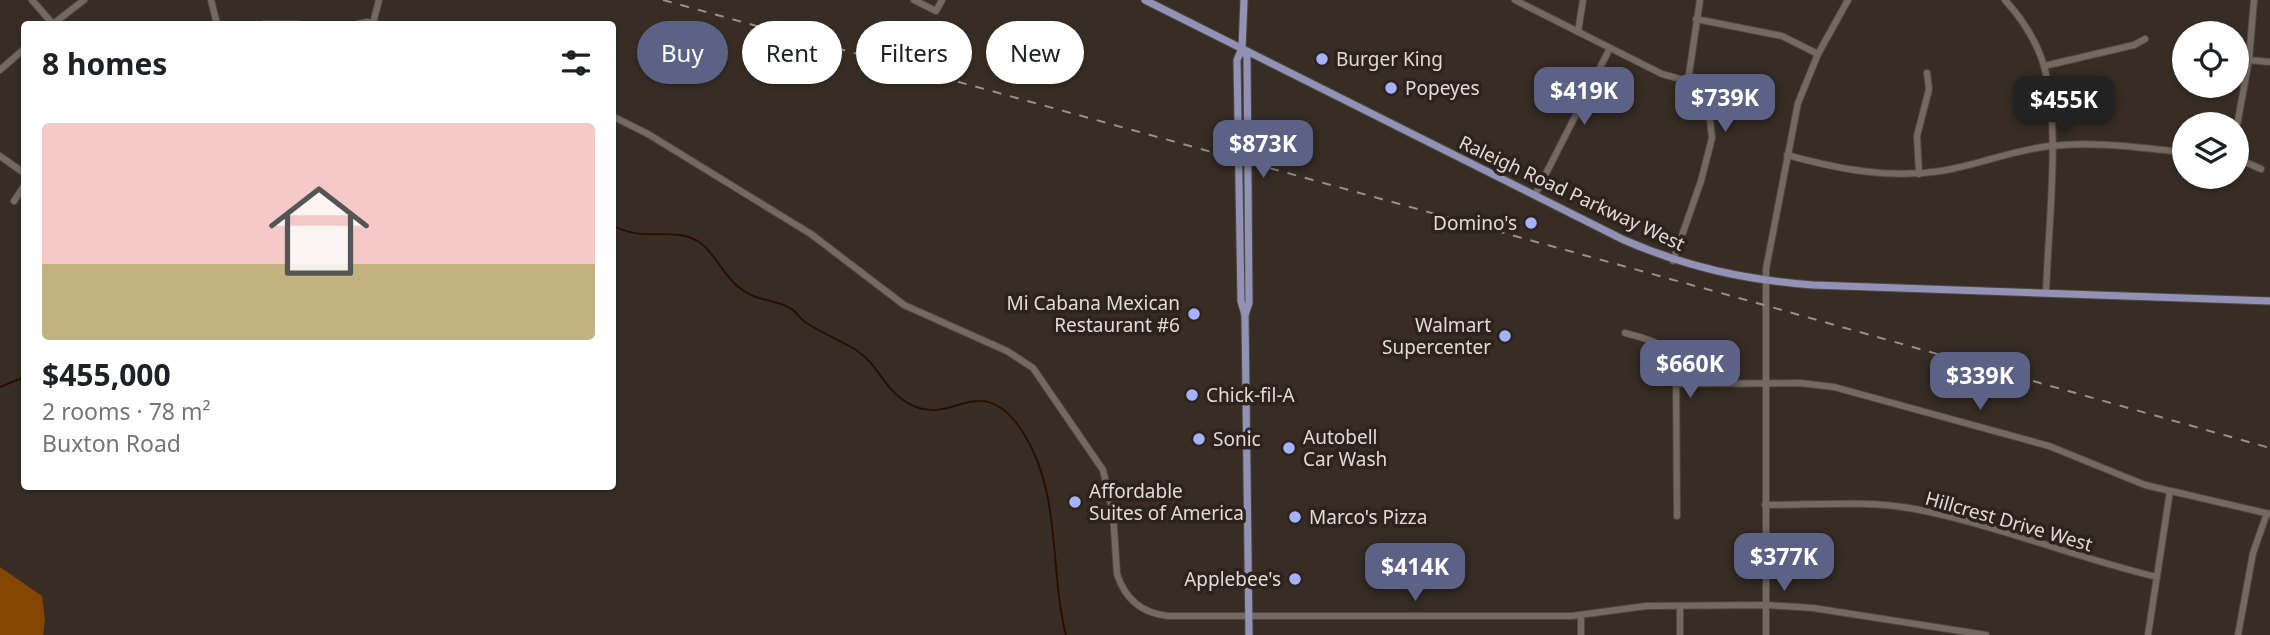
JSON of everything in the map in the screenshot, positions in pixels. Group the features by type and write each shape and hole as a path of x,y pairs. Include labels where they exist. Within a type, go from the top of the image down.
{"main road":[{"name":"Raleigh Road Parkway West","path":"1145,0 1672,261 1713,272 1765,281 1813,285 2270,301"},
{"path":"1244,0 1242,48 1237,60 1237,134 1241,301 1245,316 1250,635"},
{"path":"1242,48 1247,57 1250,141 1249,303 1245,316"}],"street":[{"path":"32,0 50,21"},
{"path":"57,21 84,0"},
{"path":"211,0 216,21"},
{"path":"376,21 379,0"},
{"path":"914,0 936,11 942,0"},
{"path":"1516,0 1662,74 1688,81"},
{"path":"1578,32 1583,0"},
{"path":"1672,261 1701,181 1712,138 1710,120 1688,81 1700,0"},
{"path":"1766,635 1765,281 1798,103 1818,54 1848,0"},
{"path":"2005,0 2026,27 2044,66 2049,90 2051,146 2046,293"},
{"path":"2253,0 2249,60 2270,62"},
{"path":"1696,19 1782,36 1818,54"},
{"path":"2044,66 2134,45 2145,39"},
{"path":"1535,195 1610,48"},
{"path":"0,70 21,52"},
{"path":"1919,174 1917,136 1929,89 1927,73"},
{"path":"616,118 648,134 824,243 904,305 1017,356 1041,377 1103,470 1113,513 1117,573 1131,600 1160,615 1581,616 1621,608 1766,605 1813,608 1986,635"},
{"path":"1787,155 1861,172 1919,174 2051,146 2101,145 2172,151"},
{"path":"0,156 21,171"},
{"path":"2249,164 2261,169"},
{"path":"14,201 21,190"},
{"path":"1625,333 1654,341 1666,348 1674,359 1677,516"},
{"path":"1676,384 1815,385 1870,395 2049,446 2109,472 2170,491 2269,513 2248,575 2238,635"},
{"path":"2148,635 2170,491"},
{"name":"Hillcrest Drive West","path":"1765,505 1858,505 1913,509 2029,540 2100,564 2157,577"},
{"path":"1680,606 1680,635"},
{"path":"1581,616 1581,635"}],"shaded area":[{"path":"0,567 42,596 45,620 43,635 0,635"}],"waterway":[{"path":"616,227 636,233 680,235 699,242 741,289 790,308 811,326 856,350 905,402 930,410 982,401 995,405 1009,415 1024,434 1036,457 1044,482 1050,507 1066,635"},
{"path":"0,387 21,378"}],"railway":[{"path":"663,0 2270,448"}],"place":[{"name":"Burger King","path":"1322,59"},
{"name":"Popeyes","path":"1391,88"},
{"name":"Domino's","path":"1531,223"},
{"name":"Mi Cabana Mexican Restaurant #6","path":"1194,314"},
{"name":"Walmart Supercenter","path":"1505,336"},
{"name":"Chick-fil-A","path":"1192,395"},
{"name":"Sonic","path":"1199,439"},
{"name":"Autobell Car Wash","path":"1289,448"},
{"name":"Affordable Suites of America","path":"1075,502"},
{"name":"Marco's Pizza","path":"1295,517"},
{"name":"Applebee's","path":"1295,579"}]}
